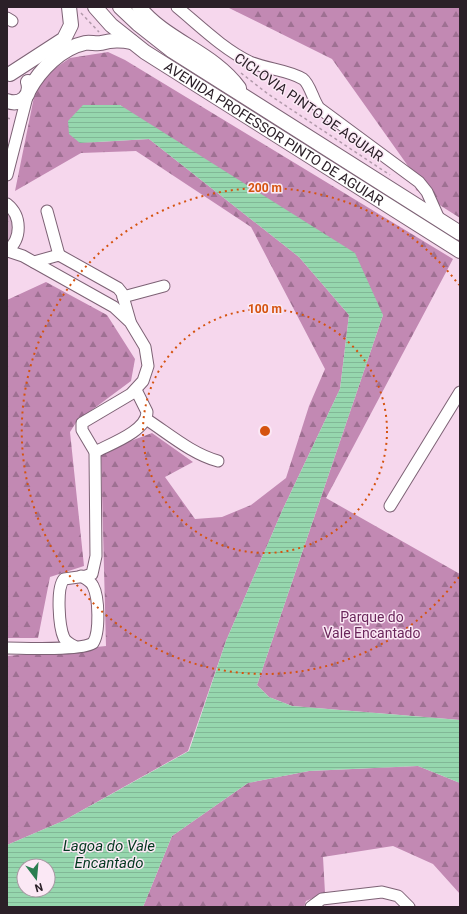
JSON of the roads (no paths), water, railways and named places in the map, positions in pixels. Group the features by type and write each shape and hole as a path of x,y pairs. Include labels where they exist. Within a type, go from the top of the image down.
{"main road":[{"name":"AVENIDA PROFESSOR PINTO DE AGUIAR","path":"95,7 132,42 221,101 460,250"},
{"name":"AVENIDA PROFESSOR PINTO DE AGUIAR","path":"120,7 138,24 171,50 460,233"},
{"path":"139,7 155,22 226,72 247,98"},
{"path":"8,74 64,39 71,25 75,10"},
{"path":"71,25 74,32 87,43"},
{"path":"7,101 21,101 42,70 53,60 73,48 87,43 121,40 132,42"},
{"path":"8,74 22,75 28,82 28,92"}],"street":[{"path":"177,7 238,56 253,63 303,79 309,87 314,101 319,108 425,188 439,219"},
{"path":"7,175 28,92"},
{"path":"7,204 16,214 18,232 24,256"},
{"path":"47,211 59,255"},
{"path":"18,232 16,241 7,251 24,256 114,307 130,322"},
{"path":"34,262 59,255 118,288 123,297 130,322 145,347 148,361 146,374 136,390 82,423 82,430 95,452 96,556 92,574 69,577 61,582 61,625 65,639 74,646"},
{"path":"123,297 164,286"},
{"path":"95,452 137,430 146,419 146,408 136,390"},
{"path":"390,506 460,392"},
{"path":"146,419 195,451 218,462"},
{"path":"7,648 67,648 90,645 96,639 99,565 96,556"},
{"path":"81,576 93,585 97,598"},
{"path":"43,647 57,639 61,625"},
{"path":"311,907 316,902 322,900 382,892 398,896 409,907"}],"water":[{"name":"Lagoa do Vale Encantado","path":"83,105 120,105 355,253 383,315 257,685 269,697 292,706 460,720 460,783 418,766 309,771 248,783 172,836 143,907 7,907 7,845 63,821 189,751 226,641 282,511 340,389 349,315 299,257 149,139 80,143 69,134 68,121"}],"park label":[{"name":"Parque do Vale Encantado","path":"372,626"}]}
